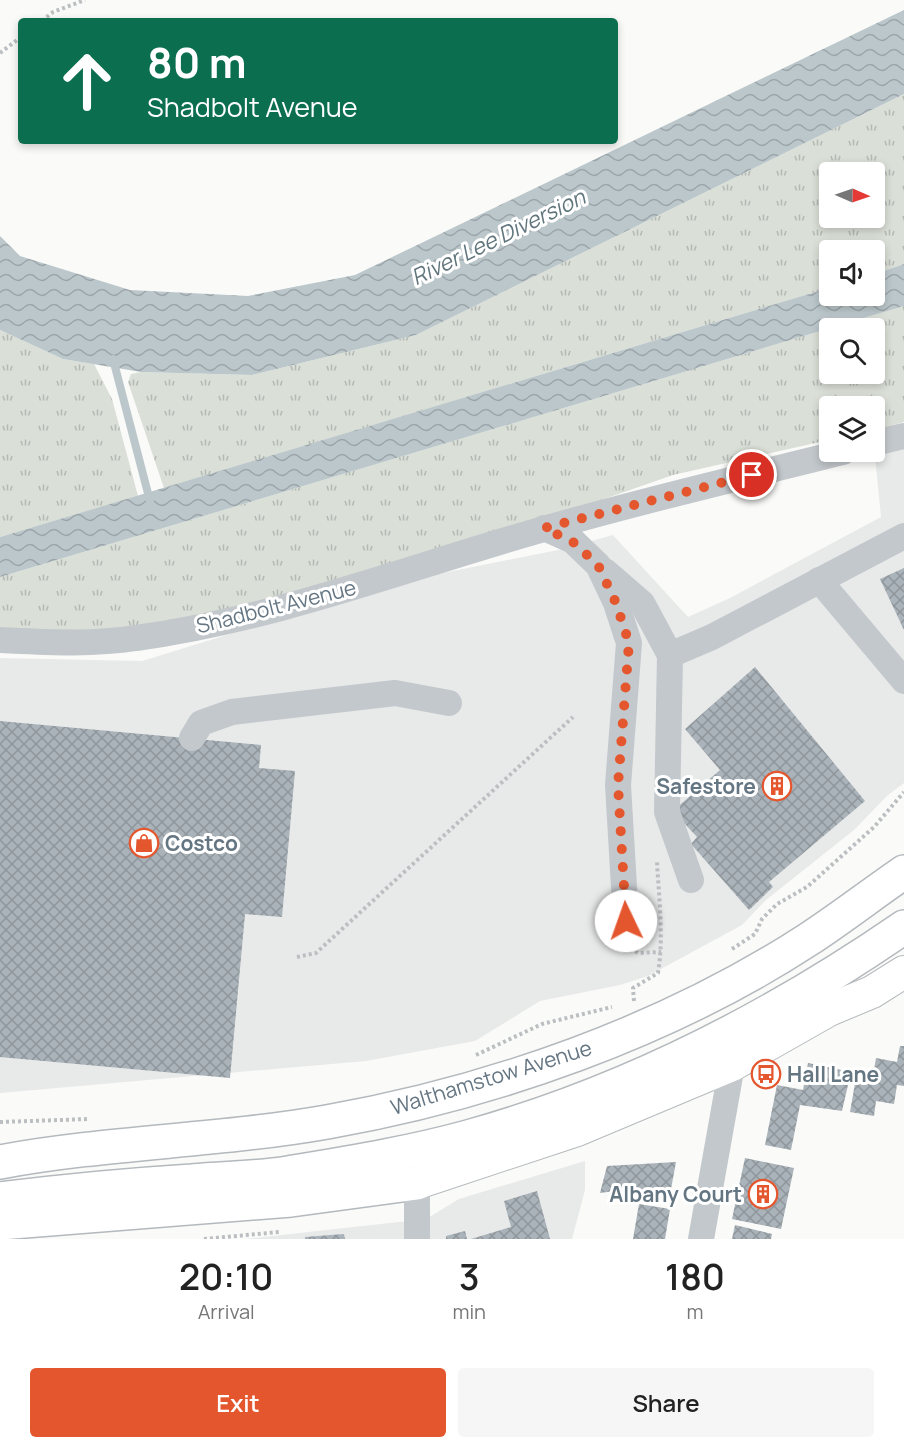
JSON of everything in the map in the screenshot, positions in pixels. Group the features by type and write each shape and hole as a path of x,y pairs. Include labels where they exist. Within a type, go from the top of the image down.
{"highway":[{"name":"Walthamstow Avenue","path":"10,1156 325,1122 453,1093 545,1065 633,1031 722,988 808,939 904,872"},
{"path":"0,1199 72,1190 285,1174 466,1138 561,1108 651,1072 743,1027 822,982 904,927"},
{"path":"0,1223 259,1203 417,1184"}],"main road":[{"path":"829,1010 861,982 904,953"},
{"path":"417,1184 577,1131 732,1065 829,1010 872,992 904,972"},
{"path":"872,992 904,988"}],"street":[{"path":"885,440 904,436"},
{"name":"Shadbolt Avenue","path":"0,640 35,642 135,639 233,620 397,575 544,528 819,458"},
{"path":"544,528 573,542 642,603 670,655 667,812 691,880"},
{"path":"670,655 712,637 904,536"},
{"path":"598,565 616,603 629,643 618,785 625,932"},
{"path":"819,580 904,681"},
{"path":"192,738 201,723 232,712 395,693 448,703"},
{"path":"701,1239 732,1065"},
{"path":"417,1184 417,1239"}],"path":[{"path":"46,18 53,12 86,0"},
{"path":"0,53 18,39"},
{"path":"297,957 316,953 573,717"},
{"path":"759,926 777,904 807,887 874,827 904,792"},
{"path":"625,932 638,953 661,952"},
{"path":"474,1056 542,1024 634,1002"},
{"path":"0,1122 98,1118"}],"shaded area":[{"path":"904,448 904,783 888,795 854,830 766,900 742,925 648,976 620,985 540,1001 475,1041 366,1061 0,1093 0,658 142,661 403,581 558,550 613,535 688,617 730,598 881,517 876,462 885,462 885,453"},
{"path":"585,1161 585,1190 572,1239 245,1239 426,1219 459,1199"}],"green space":[{"path":"904,94 904,264 885,271 885,240 819,240 819,291 164,488 128,382 131,374 141,372 252,375 416,335"},
{"path":"904,306 904,422 885,427 885,396 819,396 819,442 673,475 461,549 217,616 92,633 0,630 0,577 819,331 819,384 885,384 885,318 864,318"},
{"path":"0,330 63,359 94,364 112,399 138,496 0,537"}],"water":[{"name":"River Lee Diversion","path":"904,10 904,94 416,335 252,375 141,372 63,359 0,330 0,236 20,256 130,290 248,296 355,275"},
{"path":"904,264 904,306 864,318 819,318 819,331 0,577 0,537 819,291 819,306 885,306 885,271"}],"building":[{"path":"904,568 904,630 880,579"},
{"name":"Safestore","path":"755,667 865,801 769,882 773,887 749,910 691,844 697,837 673,811 720,770 685,729"},
{"name":"Costco","path":"0,721 261,745 259,768 295,771 282,917 245,914 230,1078 0,1057"},
{"path":"900,1046 904,1046 904,1086 897,1085 894,1104 876,1101 874,1116 850,1112 857,1072 873,1076 876,1058 897,1062"},
{"path":"808,1063 851,1072 842,1111 800,1105 791,1150 765,1145 777,1085 803,1090"},
{"name":"Albany Court","path":"745,1158 794,1168 781,1229 732,1219"},
{"path":"676,1162 669,1200 622,1190 600,1193 607,1166"},
{"path":"537,1191 550,1239 471,1239 511,1227 504,1201"},
{"path":"639,1204 670,1209 665,1239 633,1239"},
{"path":"735,1225 772,1234 771,1239 732,1239"},
{"path":"465,1231 467,1239 446,1239 446,1236"},
{"path":"344,1234 345,1239 305,1239 305,1237"}],"waterway":[{"path":"113,359 150,501"}],"place":[{"name":"Safestore","path":"777,786"},
{"name":"Costco","path":"144,843"},
{"name":"Hall Lane","path":"766,1074"},
{"name":"Albany Court","path":"763,1194"}],"route":[{"path":"626,921 618,785 629,643 616,603 598,565 573,542 544,528 752,475"}]}
